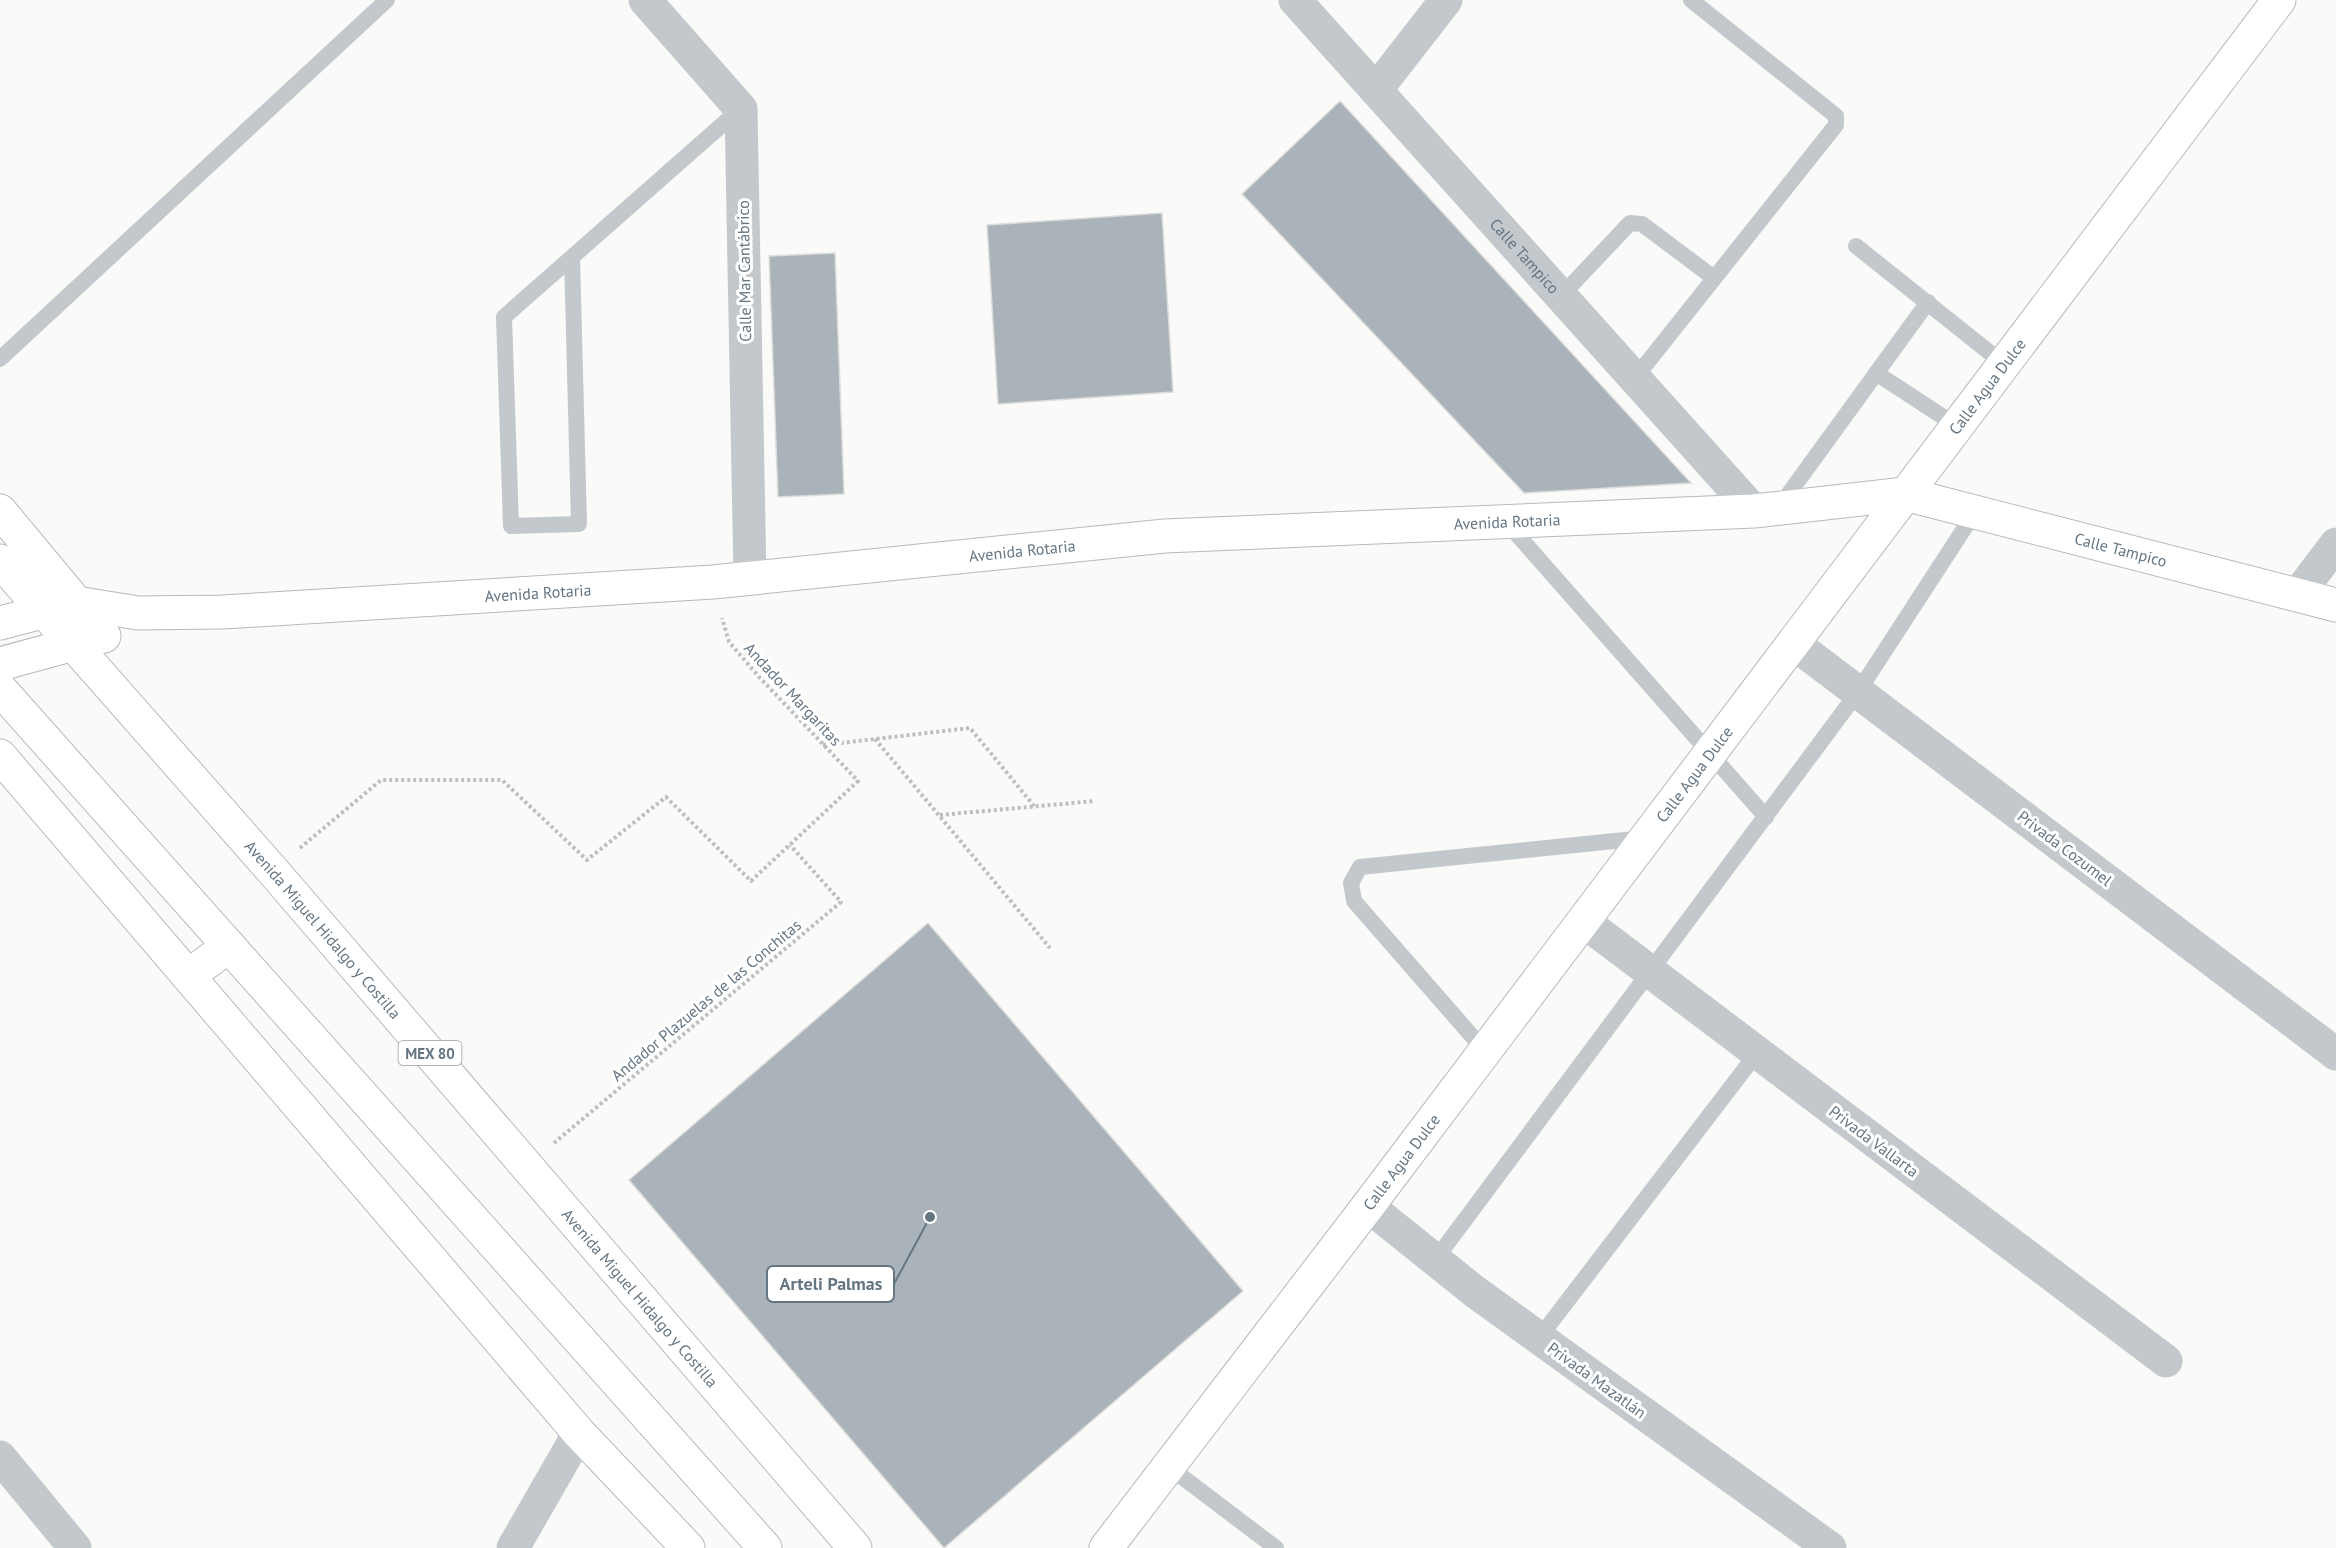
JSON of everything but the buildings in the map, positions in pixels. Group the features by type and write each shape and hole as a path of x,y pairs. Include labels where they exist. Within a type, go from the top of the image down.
{"main road":[{"name":"Calle Agua Dulce","path":"1106,1548 1485,1052 2279,0"},
{"name":"Avenida Rotaria","path":"0,623 76,603 138,613 223,612 713,582 1165,536 1766,509 1905,494"},
{"name":"Calle Tampico","path":"1905,494 2336,604"},
{"path":"0,511 76,603 89,640"},
{"name":"Avenida Miguel Hidalgo y Costilla","path":"0,561 44,611 89,640 273,871 855,1548"},
{"path":"0,664 89,640 138,613"},
{"path":"0,689 765,1548"},
{"path":"0,756 579,1433 688,1548"},
{"path":"188,976 229,946"}],"street":[{"path":"645,0 741,109"},
{"name":"Calle Tampico","path":"1295,0 1635,378 1766,509"},
{"path":"1376,90 1446,0"},
{"name":"Calle Mar Cantábrico","path":"741,109 750,578"},
{"path":"2299,593 2336,544"},
{"name":"Privada Cozumel","path":"1793,643 2336,1054"},
{"name":"Privada Vallarta","path":"1583,921 2166,1361"},
{"name":"Privada Mazatlán","path":"1368,1206 1435,1260 1539,1338 1830,1548"},
{"path":"513,1548 579,1433"},
{"path":"0,1457 75,1548"}],"lane":[{"path":"0,359 387,0"},
{"path":"1635,378 1836,125 1836,116 1691,0"},
{"path":"572,257 579,524 511,526 504,317 572,257 741,109"},
{"path":"1561,296 1630,223 1642,224 1714,278"},
{"path":"1856,246 2004,364"},
{"path":"1766,509 1876,373 1928,302"},
{"path":"1876,373 1957,426"},
{"path":"1435,1260 1858,692 1976,512"},
{"path":"1506,522 1766,817"},
{"path":"1485,1052 1354,901 1351,883 1360,867 1646,838"},
{"path":"1539,1338 1757,1053"},
{"path":"1169,1467 1276,1548"}],"path":[{"name":"Andador Margaritas","path":"713,582 729,642 858,781 790,845"},
{"path":"823,745 970,729 1035,807"},
{"path":"875,739 1050,948"},
{"path":"273,871 381,780 501,780 587,860 666,797 751,881 790,845"},
{"path":"939,815 1095,801"},
{"name":"Andador Plazuelas de las Conchitas","path":"527,1166 841,902 790,845"}],"place":[{"name":"Arteli Palmas","path":"930,1217"}]}
